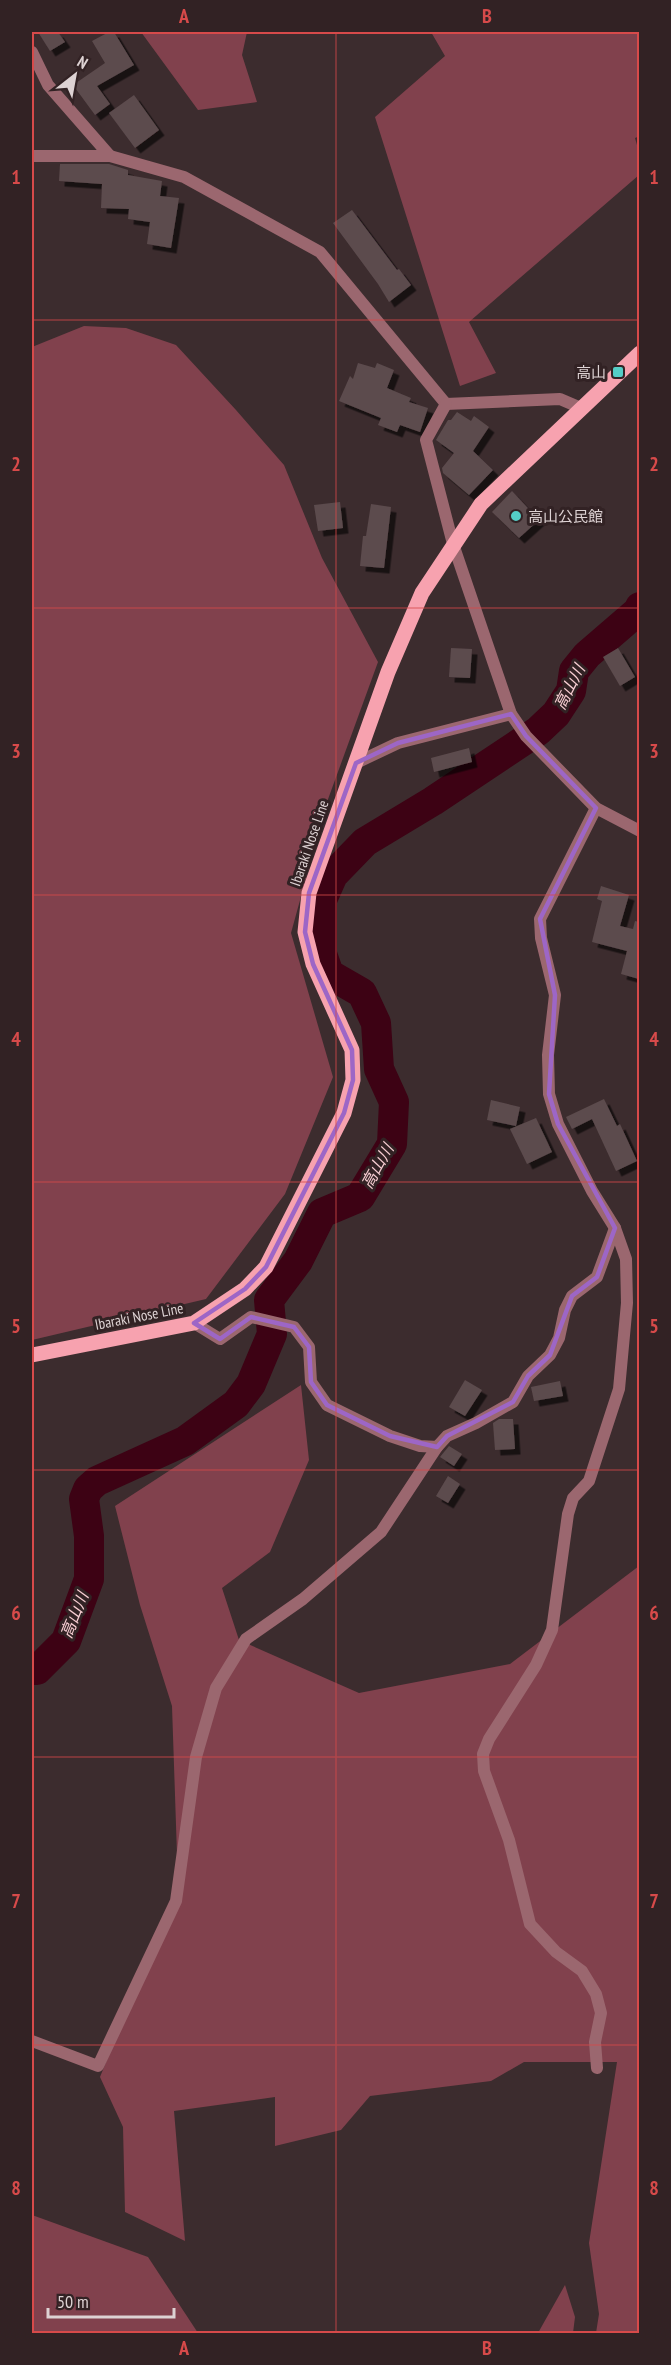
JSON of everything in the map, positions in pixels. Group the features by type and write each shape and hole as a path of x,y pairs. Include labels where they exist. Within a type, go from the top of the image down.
{"main road":[{"name":"Ibaraki Nose Line","path":"32,1355 194,1323 245,1289 266,1267 344,1113 353,1080 352,1050 313,964 305,932 309,893 388,672 422,593 481,504 639,353"}],"street":[{"path":"32,52 48,85 110,156"},
{"path":"32,156 110,156 184,177 320,252 446,404"},
{"path":"446,404 561,399 581,408"},
{"path":"446,404 426,441 453,544 511,714 526,736 596,808 639,831"},
{"path":"356,763 398,743 511,714"},
{"path":"596,808 540,919 541,939 555,995 548,1055 549,1094 563,1133 592,1191 615,1228 626,1259 627,1303 619,1389 589,1481 573,1498 568,1514 552,1630 536,1665 489,1739 483,1754 484,1771 509,1840 530,1924 556,1952 582,1971 596,1994 601,2013 595,2042 597,2068"},
{"path":"32,2041 98,2066 176,1901 196,1757 216,1688 246,1639 303,1599 381,1532 437,1447 447,1436 513,1402 528,1376 550,1355 559,1338 565,1310 572,1296 597,1277 615,1228"},
{"path":"194,1323 220,1339 252,1317 294,1327 309,1347 310,1382 327,1405 390,1436 420,1446 437,1447"}],"highlighted area":[{"path":"511,714 526,736 596,808 540,919 555,995 549,1094 558,1124 615,1228 597,1277 572,1296 550,1355 528,1376 513,1402 447,1436 437,1447 390,1436 327,1405 311,1382 309,1347 294,1327 251,1317 220,1339 194,1323 245,1289 266,1267 344,1113 353,1080 352,1050 313,964 305,932 309,893 356,763 398,743"}],"shaded area":[{"path":"141,32 247,32 242,55 257,102 198,110"},
{"path":"431,32 639,32 640,136 635,138 639,152 639,175 469,322 496,373 460,386 375,117 445,56"},
{"path":"84,326 126,328 176,345 236,410 284,465 322,558 378,662 327,802 291,933 333,1077 285,1194 206,1299 32,1340 32,347"},
{"path":"301,1385 309,1460 270,1552 222,1588 239,1640 359,1693 510,1664 639,1566 639,2333 596,2333 599,2314 589,2243 617,2062 524,2062 491,2081 370,2096 341,2130 275,2146 275,2097 174,2111 185,2241 125,2212 123,2127 100,2077 178,1884 172,1706 140,1605 115,1506"},
{"path":"32,2215 148,2257 198,2333 32,2333"},
{"path":"565,2285 575,2317 573,2333 538,2333"}],"building":[{"path":"38,32 58,32 65,42 50,51"},
{"path":"109,32 114,32 134,65 97,86 110,104 95,115 73,85 105,63 92,41"},
{"path":"134,95 159,130 135,148 109,113"},
{"path":"60,164 109,164 128,170 128,175 162,181 160,196 179,198 171,248 147,244 150,222 128,219 129,209 101,208 102,184 59,181"},
{"path":"352,210 411,285 389,302 333,223"},
{"path":"358,363 375,368 377,363 394,370 387,388 411,398 409,402 428,408 420,432 400,425 397,432 378,425 381,418 339,401 350,376 353,379"},
{"path":"457,412 471,421 474,416 489,427 473,451 493,470 469,495 443,473 442,468 454,453 436,440 448,420 451,420"},
{"name":"高山公民館","path":"512,491 539,520 519,538 492,512"},
{"path":"340,502 343,528 318,531 314,505"},
{"path":"371,504 391,507 384,568 360,566 363,536 366,536"},
{"path":"451,648 472,649 470,678 449,677"},
{"path":"618,648 635,677 620,686 603,657"},
{"path":"469,748 472,762 434,772 431,758"},
{"path":"601,886 629,895 620,926 633,929 635,921 639,922 639,979 621,974 627,951 592,942 602,901 597,899"},
{"path":"604,1099 617,1126 620,1124 637,1161 616,1171 592,1119 572,1129 566,1117"},
{"path":"491,1100 520,1107 516,1126 487,1120"},
{"path":"536,1118 552,1152 527,1164 510,1129"},
{"path":"465,1380 482,1390 465,1416 449,1407"},
{"path":"560,1381 563,1396 534,1401 531,1387"},
{"path":"499,1419 513,1419 515,1449 495,1450 493,1423"},
{"path":"449,1446 462,1454 454,1466 440,1457"},
{"path":"448,1476 460,1484 448,1503 436,1496"}],"waterway":[{"name":"高山川","path":"32,1670 37,1670 66,1641 89,1579 89,1536 84,1499 88,1489 97,1481 185,1441 236,1404 251,1384 272,1334 269,1300 298,1261 322,1213 360,1197 392,1144 394,1102 379,1069 376,1023 362,993 329,974 322,954 322,900 333,875 365,842 433,801 538,731 556,714 571,691 574,671 587,655 640,607"}],"place":[{"name":"高山","path":"618,372"},
{"name":"高山公民館","path":"516,516"}]}
